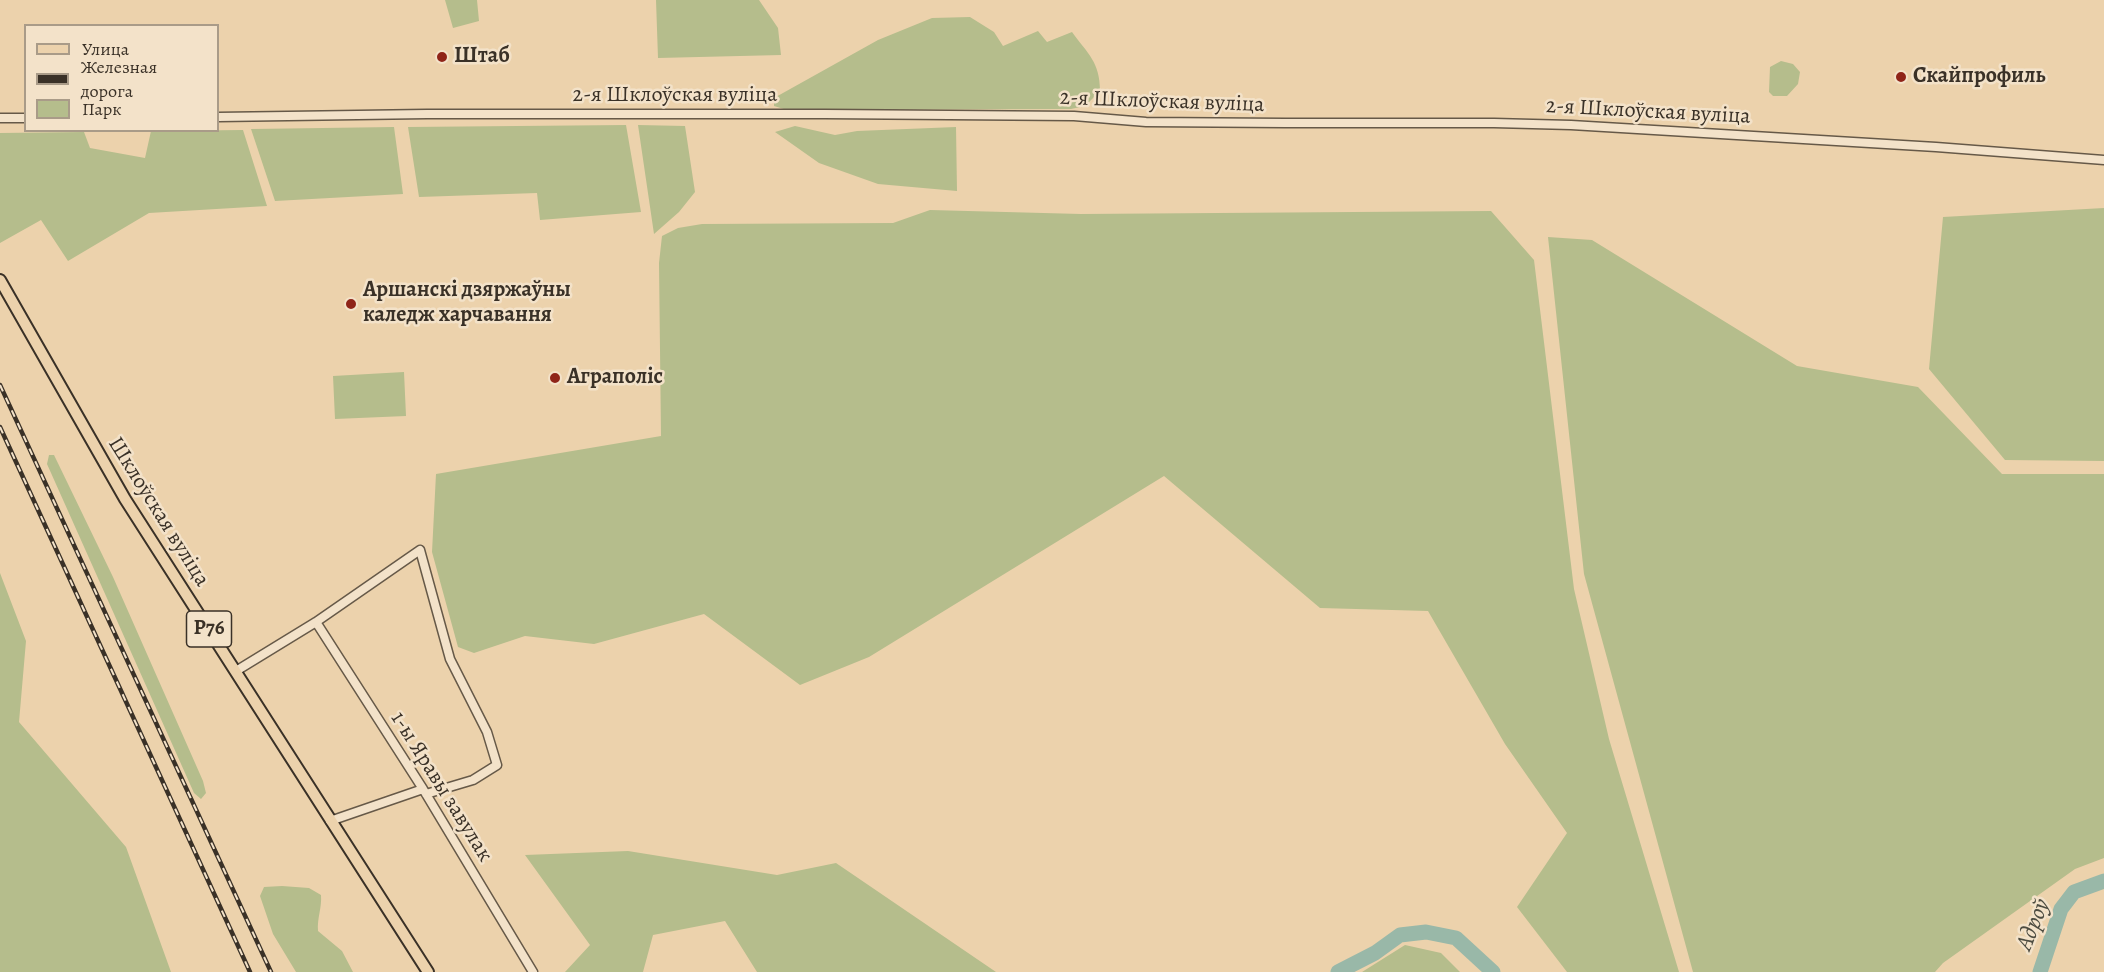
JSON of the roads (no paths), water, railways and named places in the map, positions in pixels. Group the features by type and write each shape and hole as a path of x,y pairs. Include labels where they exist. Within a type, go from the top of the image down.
{"main road":[{"name":"Шклоўская вуліца","path":"0,280 125,499 428,972"}],"street":[{"name":"2-я Шклоўская вуліца","path":"219,117 427,114 825,114 1074,117 1146,122 1516,124 1936,147 2104,160"},
{"path":"0,118 24,118"},
{"path":"236,670 316,622 420,550 450,659 487,732 497,765 473,780 330,821"},
{"name":"1-ы Яравы завулак","path":"316,622 425,792 533,972"}],"waterway":[{"name":"Адроў","path":"2040,972 2061,909 2074,892 2104,881"},
{"name":"Адроў","path":"1338,972 1375,953 1400,935 1426,932 1456,938 1493,972"}],"railway":[{"path":"0,385 271,972"},
{"path":"0,427 250,972"}],"place":[{"name":"Штаб","path":"442,57"},
{"name":"Скайпрофиль","path":"1901,77"},
{"name":"Аршанскі дзяржаўны каледж харчавання","path":"351,304"},
{"name":"Аграполіс","path":"555,378"}]}
